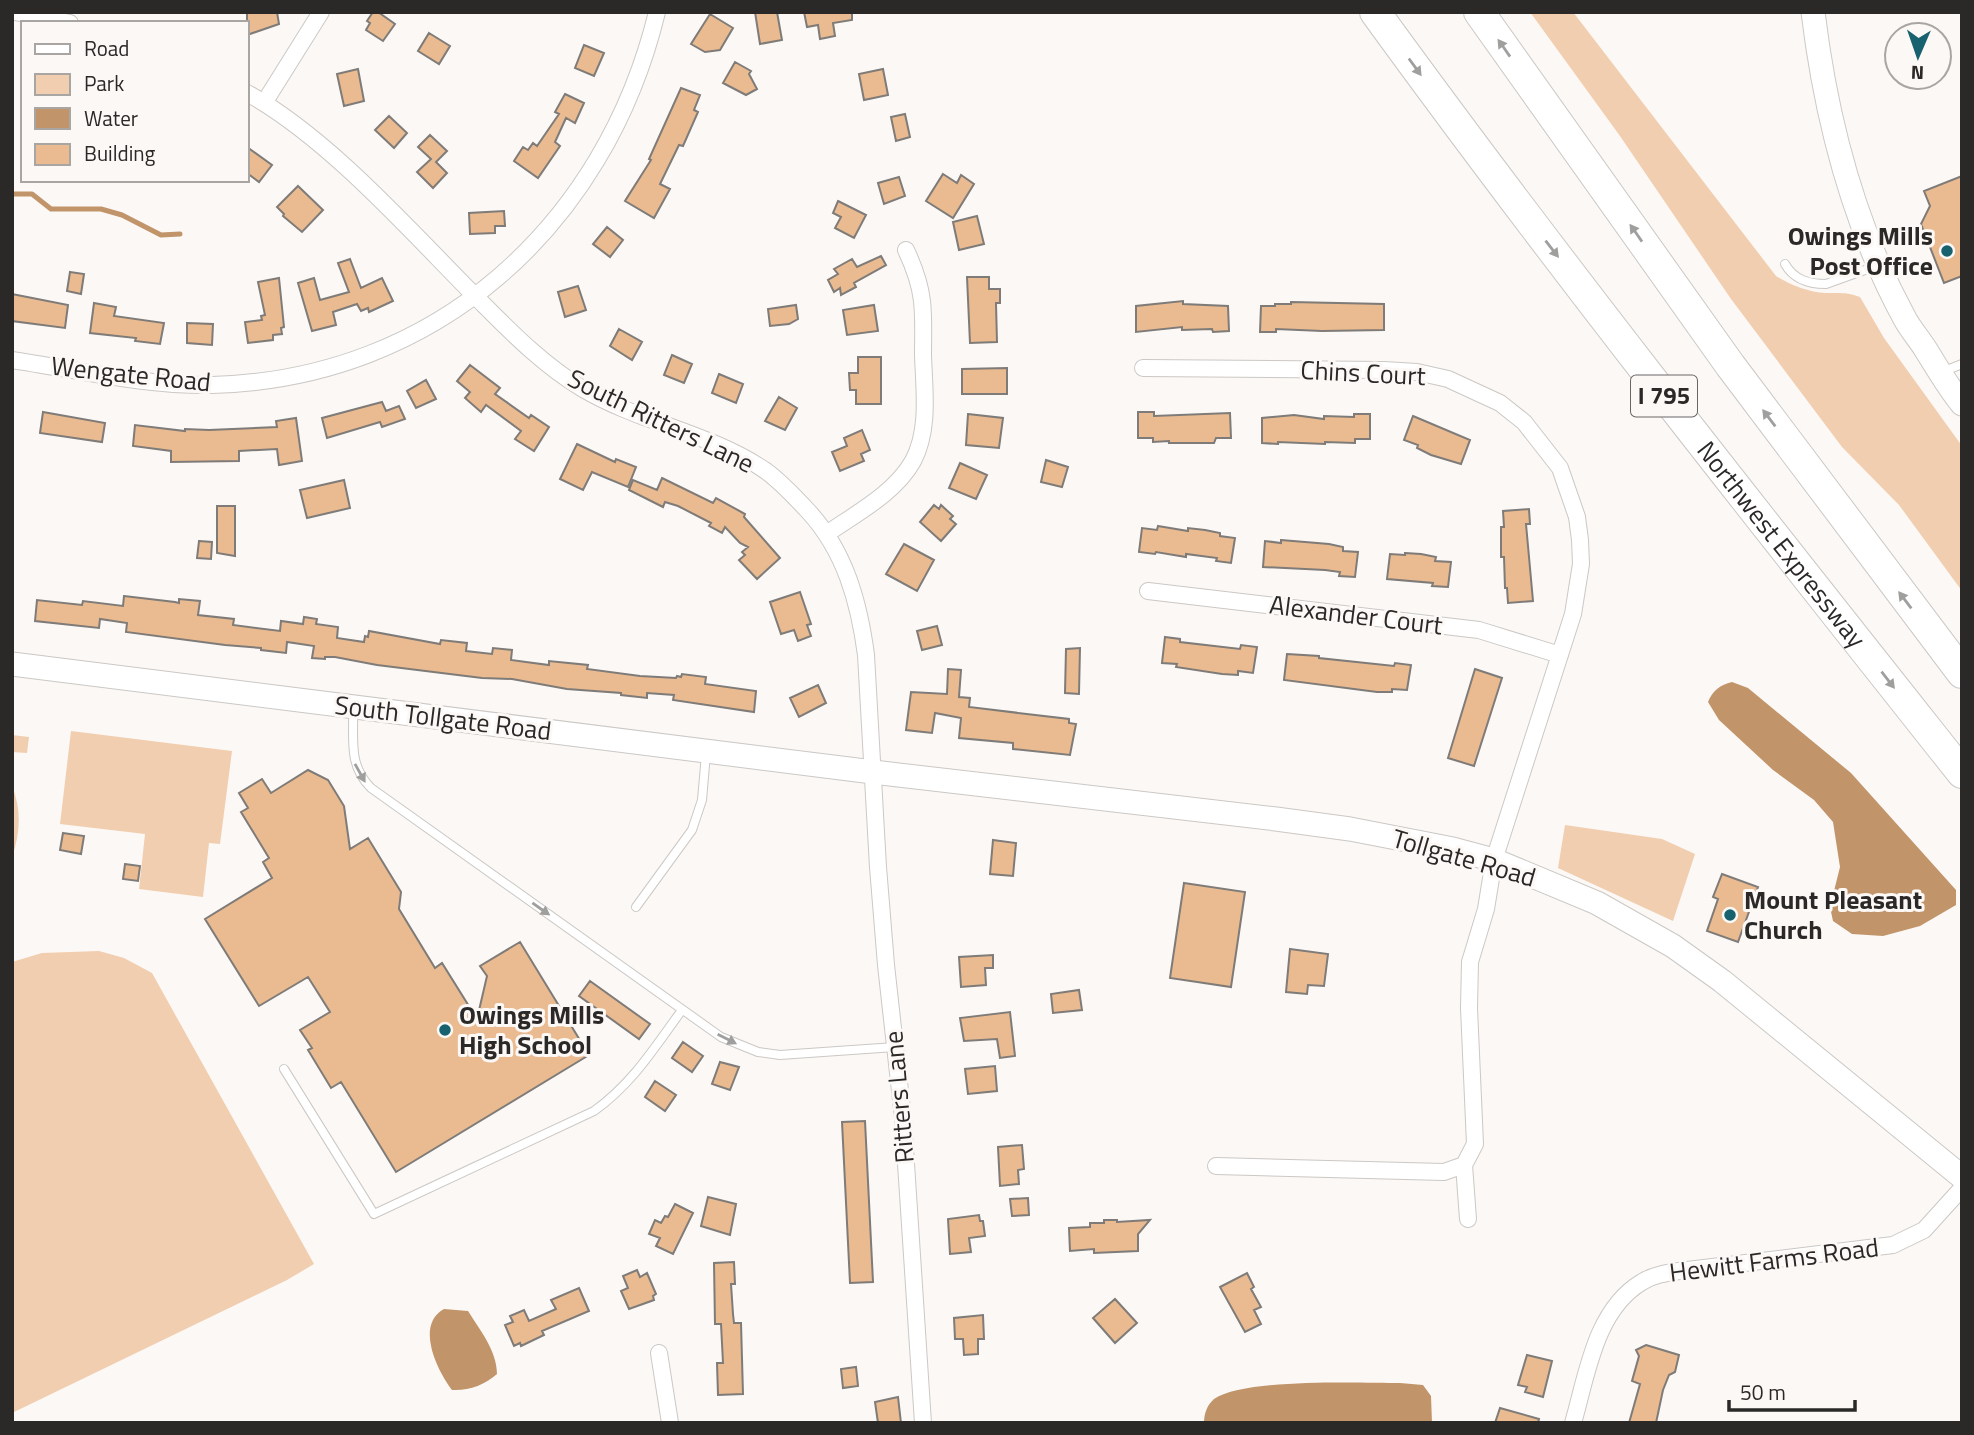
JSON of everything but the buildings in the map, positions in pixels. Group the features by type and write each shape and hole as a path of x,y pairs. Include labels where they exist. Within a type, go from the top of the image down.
{"highway":[{"name":"Northwest Expressway","path":"1375,12 1475,149 1662,393 1962,774"},
{"name":"I 795","path":"1479,12 1730,365 1962,673"}],"street":[{"path":"15,12 59,21"},
{"path":"264,103 321,12"},
{"name":"Wengate Road","path":"12,360 169,383 211,385 287,378 327,368 406,338 476,296 536,243 564,210 592,169 637,79 657,12"},
{"path":"1813,12 1824,92 1857,210 1906,321 1962,404"},
{"name":"South Ritters Lane","path":"248,94 315,141 365,186 521,342 549,366 584,389 711,443 765,471 784,486 828,533 850,582 862,624 873,772"},
{"path":"828,533 885,494 913,461 919,444 924,409 922,300 916,273 906,250"},
{"name":"Chins Court","path":"1143,368 1417,372 1448,379 1475,389 1500,403 1524,422 1560,468 1577,517 1581,564 1579,588 1494,860 1486,909 1470,962 1469,1008 1475,1144 1464,1165"},
{"name":"Alexander Court","path":"1147,591 1465,628 1515,640 1560,655"},
{"name":"South Tollgate Road","path":"12,664 873,772"},
{"name":"Tollgate Road","path":"873,772 1350,829 1440,846 1494,860 1597,903 1674,946 1722,981 1962,1177"},
{"name":"Ritters Lane","path":"873,772 886,965 903,1118 923,1423"},
{"path":"1216,1166 1444,1172 1464,1165 1468,1219"},
{"name":"Hewitt Farms Road","path":"1573,1423 1599,1336 1611,1313 1626,1294 1641,1282 1657,1275 1679,1271 1893,1245 1924,1230 1962,1188"},
{"path":"659,1353 670,1423"}],"lane":[{"path":"1785,264 1790,273 1801,280 1819,284 1826,284 1879,265"},
{"path":"1939,373 1962,364"},
{"path":"353,707 355,764 360,778 371,788 721,1037 758,1052 780,1055 895,1047"},
{"path":"636,908 692,830 702,800 706,751"},
{"path":"284,1069 374,1214 594,1111 631,1079 682,1010"}],"green space":[{"path":"1530,12 1573,12 1776,276 1813,291 1860,297 1884,338 1962,446 1962,591 1899,505 1842,447 1731,299 1620,136"},
{"path":"71,731 232,751 220,844 209,843 203,897 139,889 145,834 60,824"},
{"path":"12,735 29,737 27,753 12,752"},
{"path":"12,786 19,822 12,857"},
{"path":"1565,825 1662,839 1695,854 1673,921 1558,868"},
{"path":"99,951 124,958 152,973 314,1264 287,1280 12,1413 12,962 42,953"}],"water":[{"path":"1732,682 1748,688 1851,773 1956,890 1956,905 1920,926 1883,936 1852,934 1833,921 1830,907 1840,867 1833,822 1814,800 1773,770 1719,720 1708,702 1717,689"},
{"path":"444,1309 468,1311 491,1349 497,1374 482,1384 452,1390 440,1371 430,1336 435,1316"},
{"path":"1304,1383 1423,1385 1431,1396 1432,1423 1204,1423 1209,1404 1229,1392"}],"waterway":[{"path":"12,194 32,194 51,209 101,209 122,215 161,235 180,234"}],"place":[{"name":"Owings Mills Post Office","path":"1947,251"},
{"name":"Mount Pleasant Church","path":"1730,915"},
{"name":"Owings Mills High School","path":"445,1030"}]}
